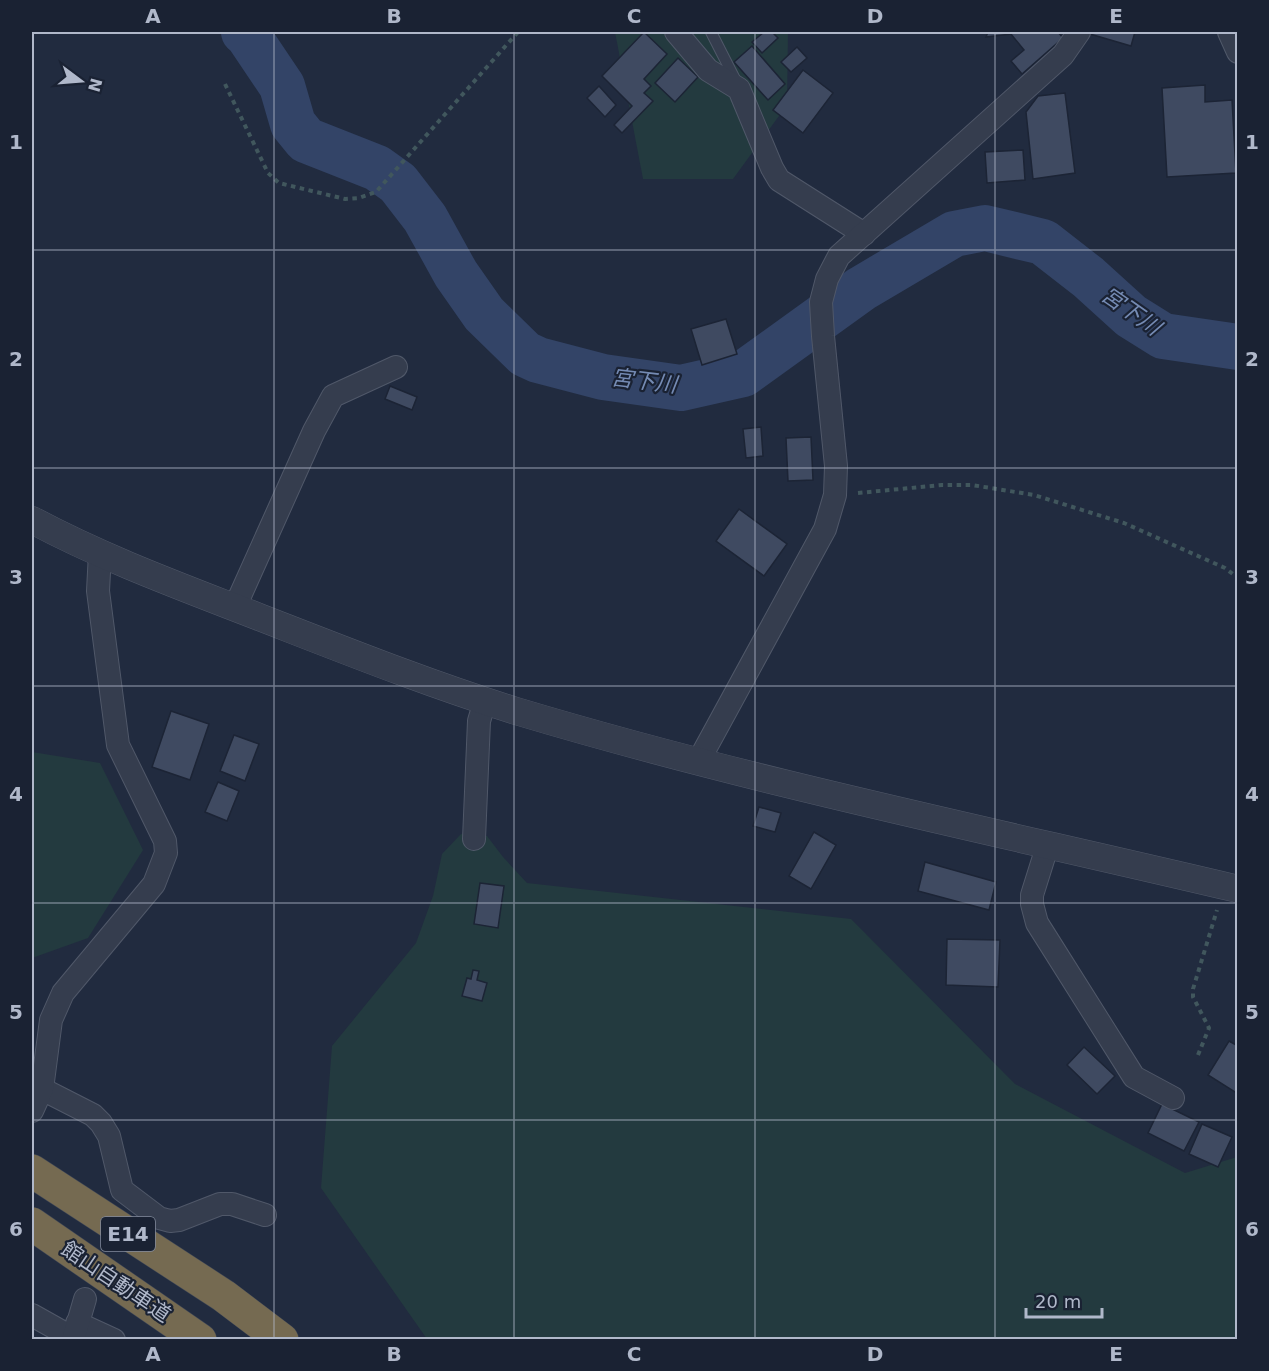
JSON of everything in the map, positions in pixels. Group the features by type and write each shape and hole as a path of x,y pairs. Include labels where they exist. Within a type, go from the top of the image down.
{"highway":[{"name":"E14","path":"32,1171 224,1296 282,1340"},
{"name":"館山自動車道","path":"32,1224 199,1339"}],"street":[{"path":"676,32 708,70 739,89 779,180 864,234"},
{"path":"698,762 825,529 835,495 836,466 821,302 826,279 839,256 1064,56 1079,32"},
{"path":"1229,32 1238,52"},
{"path":"235,607 314,431 333,396 396,367"},
{"path":"32,520 100,553 235,607 400,672 485,701 698,762 1231,887"},
{"path":"32,1111 42,1089 51,1020 63,993 154,884 166,853 165,841 118,745 98,591 100,553"},
{"path":"474,839 479,721 485,701"},
{"path":"1048,844 1032,896 1037,923 1134,1077 1173,1098"},
{"path":"42,1089 93,1114 109,1136 122,1190 159,1218 170,1221 178,1220 220,1204 232,1204 265,1215"},
{"path":"75,1334 85,1299"},
{"path":"32,1315 75,1334 114,1340"}],"lane":[{"path":"711,32 739,89"}],"path":[{"path":"225,84 268,173 279,183 345,199 359,198 376,192 518,32"},
{"path":"835,495 942,485 972,485 1034,495 1124,524 1225,568 1238,578"},
{"path":"1198,1055 1209,1028 1193,997 1193,989 1231,887"}],"green space":[{"path":"615,32 788,32 787,105 733,179 643,179"},
{"path":"32,752 100,763 143,850 88,938 32,958"},
{"path":"461,834 487,836 527,883 851,919 1015,1084 1185,1173 1237,1157 1237,1339 427,1339 321,1188 332,1046 416,943 433,896 442,854"}],"building":[{"path":"644,32 667,54 644,79 651,86 644,93 653,101 622,133 614,125 632,106 602,76"},
{"path":"764,32 772,32 778,38 762,53 752,42"},
{"path":"988,32 1058,32 1063,38 1022,74 1011,61 1024,50 1011,34 986,37"},
{"path":"1091,32 1135,32 1131,46 1090,34"},
{"path":"752,46 785,84 768,100 734,62"},
{"path":"797,47 807,58 791,72 781,62"},
{"path":"678,58 698,77 675,102 655,83"},
{"path":"803,70 833,93 803,133 773,110"},
{"path":"1205,85 1205,102 1232,100 1236,173 1167,177 1162,88"},
{"path":"599,86 616,105 605,117 587,98"},
{"path":"1065,93 1075,173 1033,179 1026,112 1038,96"},
{"path":"1023,150 1025,180 987,183 985,152"},
{"path":"726,319 737,354 702,365 691,329"},
{"path":"390,386 417,397 412,410 385,399"},
{"path":"761,427 763,456 746,458 743,429"},
{"path":"811,437 813,480 788,481 786,438"},
{"path":"739,509 787,544 764,576 716,541"},
{"path":"171,711 209,724 190,780 152,767"},
{"path":"234,735 259,744 245,781 220,771"},
{"path":"218,782 239,791 227,821 205,812"},
{"path":"759,807 781,813 775,832 753,826"},
{"path":"814,832 836,845 811,889 789,876"},
{"path":"925,862 996,882 989,910 918,891"},
{"path":"480,883 504,886 498,928 474,924"},
{"path":"947,939 1000,940 998,987 946,985"},
{"path":"473,970 479,971 477,980 487,983 482,1001 462,996 467,978 471,979"},
{"path":"1229,1041 1238,1046 1238,1094 1208,1075"},
{"path":"1084,1047 1115,1076 1097,1094 1067,1065"},
{"path":"1162,1104 1199,1122 1184,1151 1148,1133"},
{"path":"1202,1124 1232,1137 1218,1167 1189,1154"}],"waterway":[{"name":"宮下川","path":"244,32 282,86 293,124 306,140 377,168 398,183 425,218 456,274 484,314 525,354 538,360 603,377 681,388 743,374 861,289 954,234 985,228 1043,242 1088,277 1131,316 1163,336 1238,347"}]}
